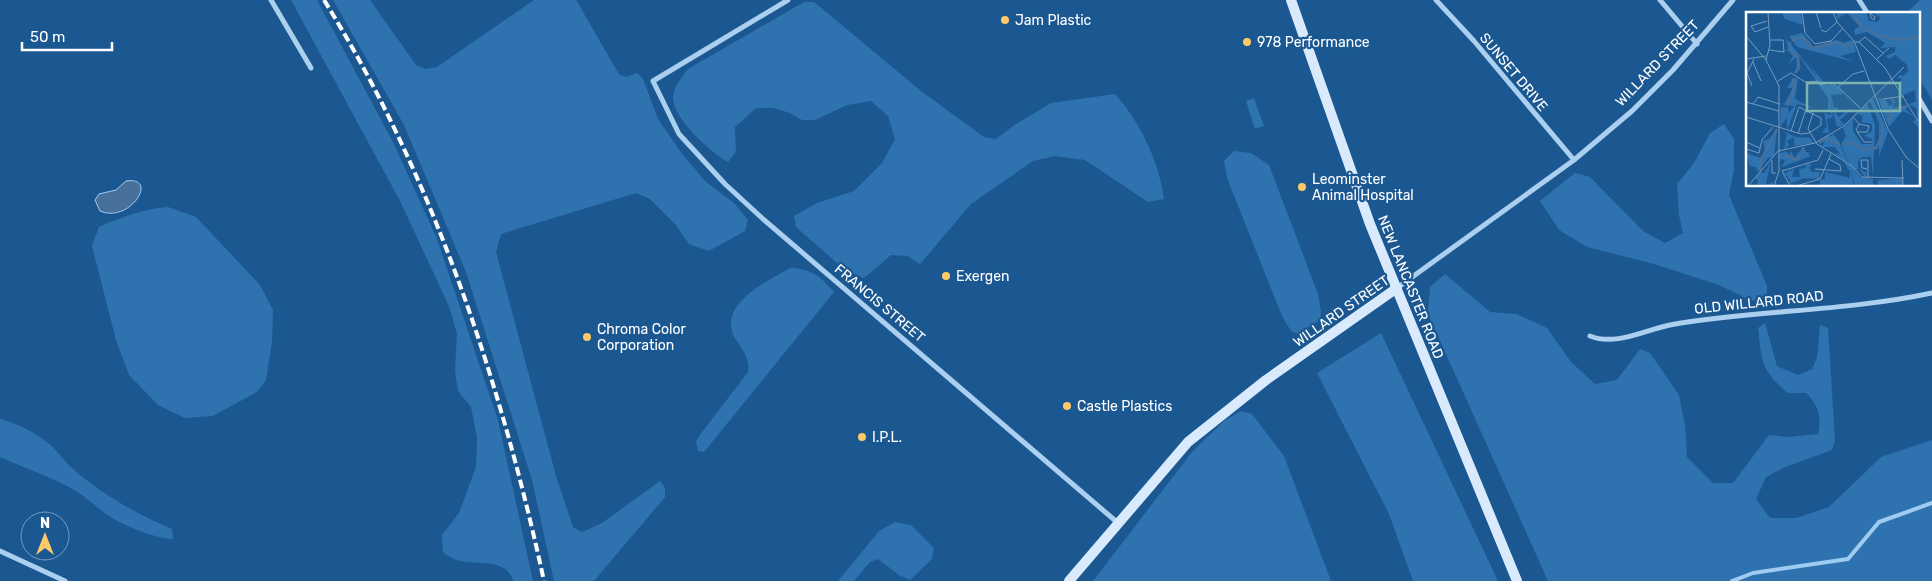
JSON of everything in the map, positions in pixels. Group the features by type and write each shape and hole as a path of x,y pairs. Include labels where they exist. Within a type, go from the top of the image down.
{"main road":[{"name":"NEW LANCASTER ROAD","path":"1291,0 1368,218 1517,581"},
{"name":"WILLARD STREET","path":"1069,581 1188,442 1223,412 1397,288"}],"street":[{"path":"271,0 311,68"},
{"name":"FRANCIS STREET","path":"788,0 653,81 679,134 725,184 1118,522"},
{"name":"SUNSET DRIVE","path":"1436,0 1474,41 1574,160"},
{"path":"1660,0 1697,44"},
{"name":"WILLARD STREET","path":"1397,288 1574,160 1632,111 1697,44 1733,0"},
{"path":"1859,0 1867,12"},
{"path":"1920,100 1932,121"},
{"name":"OLD WILLARD ROAD","path":"1590,336 1600,340 1625,337 1672,324 1720,317 1932,293"},
{"path":"0,550 66,581"}],"shaded area":[{"path":"291,0 317,0 394,144 437,239 498,420 533,581 513,581 510,573 497,565 464,562 451,558 443,552 442,535 459,513 476,467 477,438 471,407 458,391 455,371 457,334 449,306 400,201"},
{"path":"333,0 370,0 416,65 426,69 437,67 534,0 576,0 619,74 626,77 637,73 643,79 658,119 680,151 705,181 735,204 748,220 745,231 709,251 689,244 675,224 650,199 636,193 501,234 496,252 556,476 573,527 582,532 602,523 660,481 665,488 665,497 594,581 554,581 532,480 466,272 404,125"},
{"path":"1920,0 1932,0 1932,100 1920,79 1920,12 1907,12"},
{"path":"804,2 814,2 921,91 984,137 996,139 1013,126 1051,103 1115,94 1132,117 1147,143 1158,170 1164,199 1148,202 1085,160 1055,156 1033,161 971,204 920,264 907,256 891,255 864,278 846,271 796,227 794,216 817,203 854,191 882,163 895,139 888,116 871,101 847,105 815,120 802,120 790,113 773,108 756,108 735,127 736,152 728,162 712,151 694,134 685,124 674,105 674,93 688,69"},
{"path":"1254,98 1264,126 1255,129 1246,101"},
{"path":"1724,124 1734,139 1734,170 1729,195 1767,286 1767,298 1752,301 1719,285 1654,264 1587,247 1559,230 1540,201 1575,173 1590,177 1643,231 1665,243 1683,233 1679,215 1677,184 1694,163 1710,133"},
{"path":"1234,151 1251,153 1269,165 1318,294 1321,311 1320,320 1298,334 1291,331 1282,316 1227,178 1224,161"},
{"path":"126,181 136,181 140,185 141,192 137,199 122,211 111,213 100,211 95,200 99,194 116,190"},
{"path":"168,207 196,217 260,285 273,310 272,341 266,380 257,392 213,416 185,418 158,405 129,375 116,340 92,246 99,227 133,214"},
{"path":"790,268 797,268 815,274 834,292 704,452 698,451 696,442 699,436 748,372 747,359 731,327 732,316 746,296 768,280"},
{"path":"1445,274 1490,312 1516,314 1547,328 1571,362 1595,384 1617,380 1640,349 1650,353 1679,395 1685,425 1687,457 1713,483 1733,483 1769,435 1788,437 1818,434 1820,422 1814,402 1806,393 1788,393 1772,378 1764,365 1758,328 1765,323 1777,366 1798,375 1812,369 1817,358 1820,325 1828,328 1835,440 1832,450 1783,468 1766,477 1756,499 1770,518 1796,518 1829,507 1881,457 1932,440 1932,581 1548,581 1428,314 1430,287"},
{"path":"1381,333 1498,581 1413,581 1389,514 1317,373"},
{"path":"1241,411 1252,414 1284,456 1331,581 1093,581 1192,452 1224,421"},
{"path":"0,419 25,428 43,439 72,468 107,495 172,529 173,539 156,536 126,525 108,516 72,489 51,478 0,457"},
{"path":"895,522 911,525 934,548 932,559 910,580 899,575 878,559 870,562 854,581 838,581 879,531"}],"waterway":[{"path":"1732,581 1753,573 1848,559 1879,522 1932,503"}],"railway":[{"path":"324,0 363,66 398,136 430,207 484,355 527,506 544,581"}],"place":[{"name":"Jam Plastic","path":"1005,20"},
{"name":"978 Performance","path":"1247,42"},
{"name":"Leominster Animal Hospital","path":"1302,187"},
{"name":"Exergen","path":"946,276"},
{"name":"Chroma Color Corporation","path":"587,337"},
{"name":"Castle Plastics","path":"1067,406"},
{"name":"I.P.L.","path":"862,437"}]}
